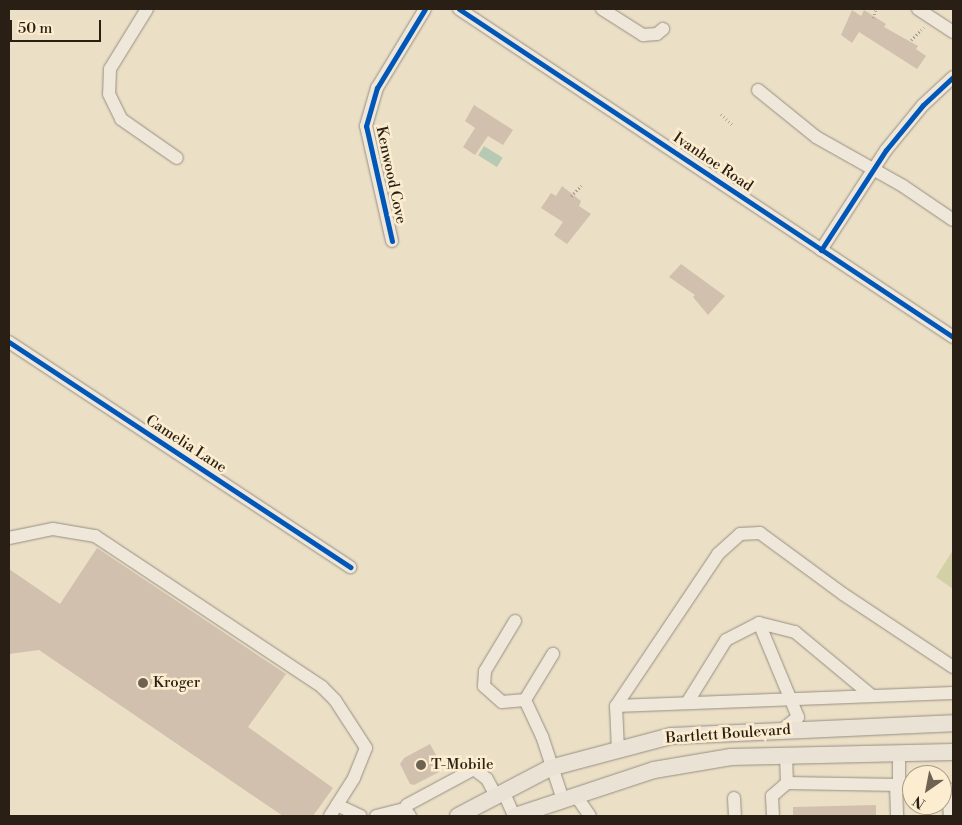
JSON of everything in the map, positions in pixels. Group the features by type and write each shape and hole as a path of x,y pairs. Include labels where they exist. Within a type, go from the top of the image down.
{"main road":[{"name":"Bartlett Boulevard","path":"458,816 499,792 552,767 671,736 783,729 850,730 953,723"},
{"path":"783,729 786,755"},
{"name":"Bartlett Boulevard","path":"514,816 654,770 731,757 953,752"}],"street":[{"path":"147,9 110,69 109,94 121,119 177,158"},
{"name":"Kenwood Cove","path":"392,241 366,126 377,88 425,9"},
{"name":"Ivanhoe Road","path":"459,9 953,337"},
{"path":"602,9 643,34 657,34 663,29"},
{"path":"918,9 953,32"},
{"path":"821,250 873,169 913,116 953,77"},
{"path":"758,90 816,137 873,169 953,220"},
{"name":"Camelia Lane","path":"9,342 350,567"},
{"path":"9,538 53,529 95,536 322,687 334,700 366,748 354,778 330,816"},
{"path":"618,750 616,706 718,554 740,534 760,533 842,594 953,667"},
{"path":"515,621 485,671 484,686 502,702 525,700"},
{"path":"687,703 726,640 758,623 795,632 872,696"},
{"path":"758,623 798,717 783,729"},
{"path":"525,700 553,654"},
{"path":"616,706 791,698 953,694"},
{"path":"525,700 542,736 552,767 569,798 590,816"},
{"path":"897,816 899,754"},
{"path":"786,755 787,783"},
{"path":"376,816 408,813 408,805 474,769 499,792 514,816"},
{"path":"773,816 772,796 787,783 898,785 902,787"},
{"path":"734,798 735,816"},
{"path":"337,805 361,816"}],"path":[{"path":"873,18 876,9"},
{"path":"911,40 925,25"},
{"path":"721,114 733,125"},
{"path":"571,196 582,186"}],"shaded area":[{"path":"484,146 503,158 497,167 478,155"},
{"path":"953,550 953,589 936,577"}],"building":[{"path":"852,10 861,16 864,10 886,24 884,27 918,46 916,49 926,56 917,69 859,32 852,43 841,35"},
{"path":"474,105 513,130 503,145 488,136 475,155 463,147 475,128 465,121"},
{"path":"562,186 581,201 579,206 591,214 567,244 554,235 563,222 541,208 551,193 556,196"},
{"path":"681,264 725,296 708,315 693,297 695,295 669,277"},
{"path":"97,548 286,674 248,727 333,788 313,816 283,816 39,650 9,654 9,569 60,604"},
{"name":"T-Mobile","path":"430,744 442,766 441,771 414,785 410,784 400,764 404,758"},
{"path":"876,805 876,816 793,816 793,807"}],"cycle path":[{"path":"392,241 366,126 377,88 425,9"},
{"path":"459,9 953,337"},
{"path":"821,250 886,150 923,105 953,77"},
{"path":"9,342 350,567"}],"place":[{"name":"Kroger","path":"143,683"},
{"name":"T-Mobile","path":"421,765"}]}
